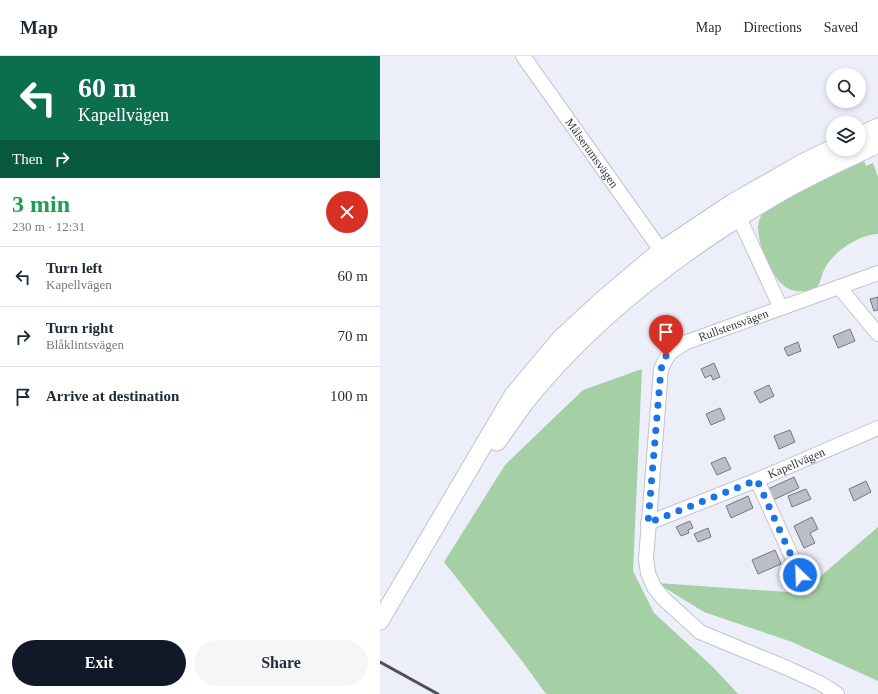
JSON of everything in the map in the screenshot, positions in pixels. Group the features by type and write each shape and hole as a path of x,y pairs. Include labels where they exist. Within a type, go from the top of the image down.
{"main road":[{"path":"866,133 878,127"},
{"path":"736,210 775,196 878,144"},
{"path":"380,621 513,395 560,339 602,300 666,258 804,162 826,151"}],"street":[{"name":"Målserumsvägen","path":"523,56 666,258"},
{"name":"Rullstensvägen","path":"736,210 781,308"},
{"name":"Rullstensvägen","path":"648,523 661,369 666,356 687,342 878,273"},
{"path":"839,288 878,334"},
{"name":"Kapellvägen","path":"648,523 757,480 878,428"},
{"path":"757,480 806,588"},
{"path":"648,523 646,559 648,573 654,587 663,598 700,632 794,671 820,683 836,694"}],"green space":[{"path":"864,161 866,166 873,163 878,177 878,234 863,237 839,251 828,264 823,272 819,285 815,289 809,291 798,291 785,287 772,271 761,247 758,228 759,220 763,212 766,208 821,178 843,171"},
{"path":"642,369 633,571 654,613 713,667 738,694 546,694 444,562 505,465 583,390"},
{"path":"878,527 878,681 792,642 704,612 657,583 801,593"}],"building":[{"path":"878,297 878,310 874,311 870,299"},
{"path":"850,329 855,341 838,348 833,336"},
{"path":"798,342 801,351 788,356 784,348"},
{"path":"714,363 720,377 713,380 711,375 705,378 701,369"},
{"path":"769,385 774,396 760,403 754,392"},
{"path":"720,408 725,419 711,425 706,414"},
{"path":"790,430 795,442 779,449 774,436"},
{"path":"725,457 731,469 717,475 711,463"},
{"path":"794,477 799,488 773,500 768,489"},
{"path":"866,481 871,492 854,501 849,489"},
{"path":"806,489 811,499 792,507 788,496"},
{"path":"748,496 753,508 731,518 726,506"},
{"path":"812,517 818,529 810,533 815,543 804,548 794,526"},
{"path":"690,521 693,528 688,530 689,533 681,536 676,527"},
{"path":"708,528 711,537 698,542 694,534"},
{"path":"775,550 781,564 758,574 752,560"}],"railway":[{"path":"380,662 438,694"}],"route":[{"path":"666,356 661,369 648,523 757,480 800,575"}]}
